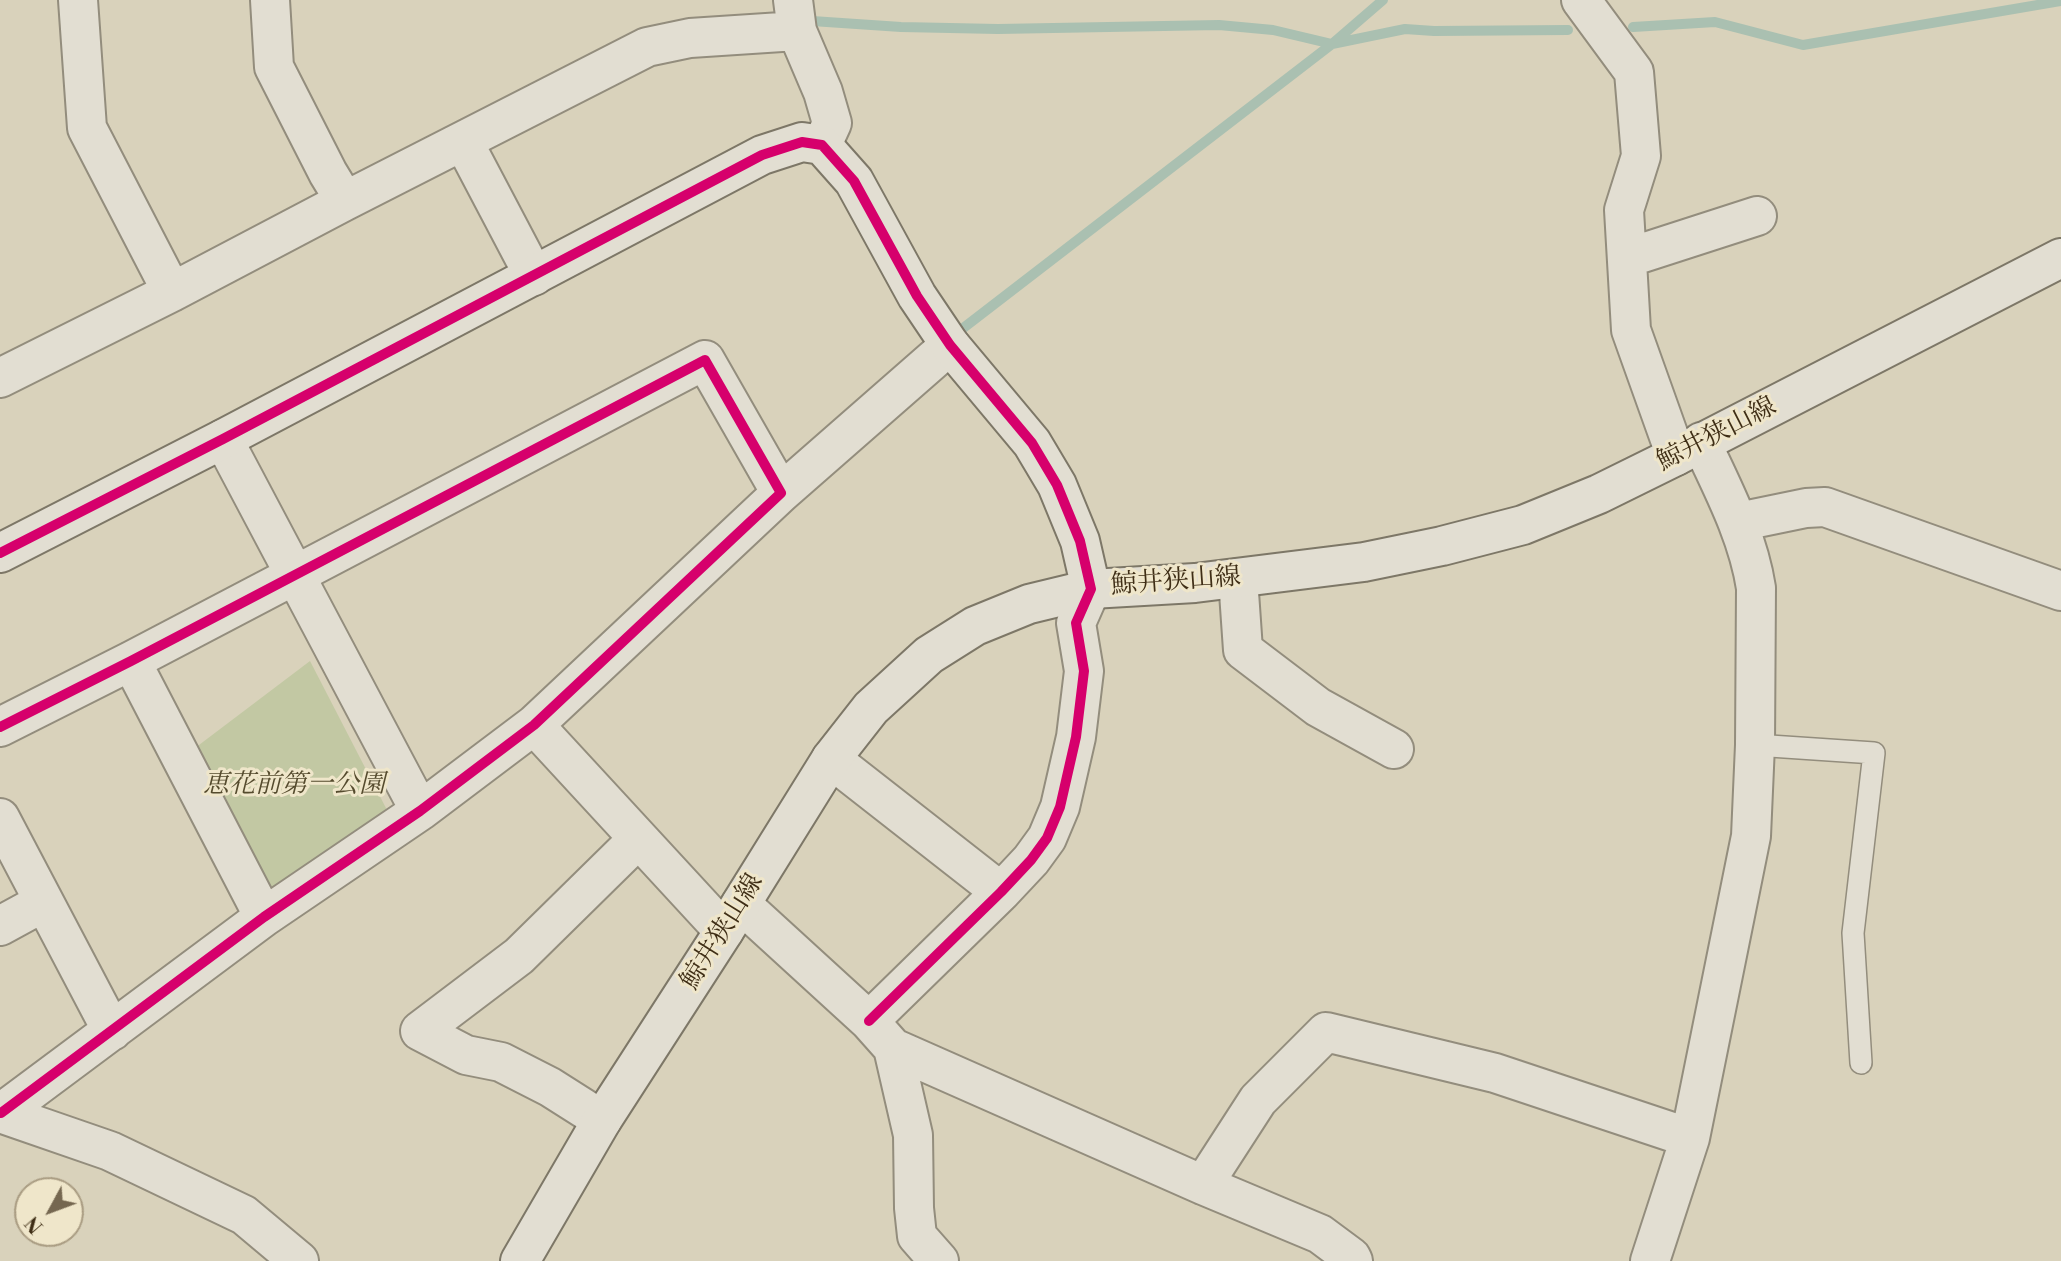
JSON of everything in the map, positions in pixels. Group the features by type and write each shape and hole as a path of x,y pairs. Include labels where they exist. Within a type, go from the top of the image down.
{"street":[{"path":"78,0 87,128 172,292"},
{"path":"270,0 274,67 345,201"},
{"path":"1581,0 1634,72 1642,156 1624,210 1631,331 1689,449 1738,522 1753,569 1756,588 1755,745 1751,836 1690,1138 1650,1261"},
{"path":"0,378 647,47 795,15 832,123 822,145"},
{"path":"463,141 534,276"},
{"path":"0,553 223,439 762,155 802,142 822,145 854,181 917,296 950,345 1032,443 1057,485 1080,541 1091,589 1076,623 1084,671 1076,737 1060,807 1046,838 1031,860 881,1034"},
{"path":"1627,258 1757,216"},
{"name":"鯨井狭山線","path":"520,1261 602,1120 733,918 831,759 871,708 929,655 975,626 1028,604 1091,589 1195,583 1363,562 1442,546 1523,525 1599,494 2061,258"},
{"path":"0,1113 264,917 420,811 534,725 781,493 950,345"},
{"path":"0,727 705,360 781,493"},
{"path":"223,439 420,811"},
{"path":"1738,522 1806,508 1825,507 2061,591"},
{"path":"1238,578 1243,650 1318,707 1394,749"},
{"path":"131,661 264,917"},
{"path":"534,725 638,839 733,918 881,1034 1203,1185 1320,1234 1353,1261"},
{"path":"831,759 1001,892"},
{"path":"0,818 112,1031"},
{"path":"602,1120 550,1087 501,1062 466,1055 420,1031 519,956 638,839"},
{"path":"0,926 44,902"},
{"path":"1203,1185 1258,1100 1326,1032 1495,1073 1690,1138"},
{"path":"881,1034 914,1135 914,1208 917,1236 939,1261"},
{"path":"0,1113 110,1151 244,1215 299,1261"}],"lane":[{"path":"1755,745 1874,754 1853,933 1861,1063"}],"green space":[{"name":"恵花前第一公園","path":"310,661 388,812 272,898 195,748"}],"waterway":[{"path":"962,329 1332,44 1383,0"},
{"path":"1633,27 1715,22 1803,45 2061,1"},
{"path":"812,21 901,27 998,29 1219,25 1273,30 1332,44 1405,29 1568,30"}],"cycle path":[{"path":"0,553 223,439 762,155 802,142 822,145 854,181 917,296 950,345 1032,443 1057,485 1080,541 1091,589 1076,623 1084,671 1076,737 1060,807 1047,838 1001,892 869,1021"},
{"path":"0,727 705,360 781,493 534,725 420,811 264,917 1,1113"}]}
